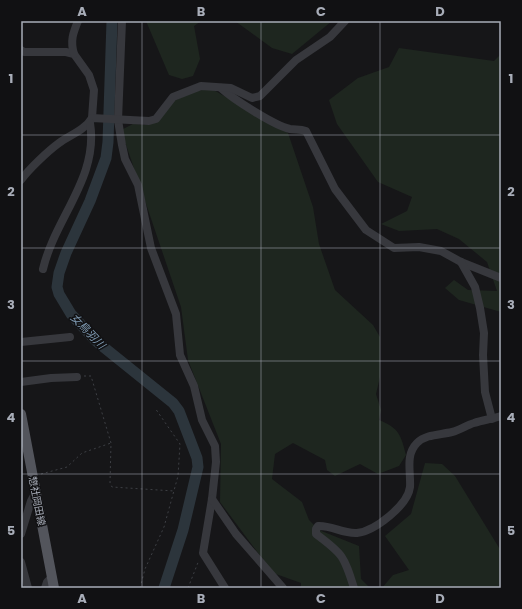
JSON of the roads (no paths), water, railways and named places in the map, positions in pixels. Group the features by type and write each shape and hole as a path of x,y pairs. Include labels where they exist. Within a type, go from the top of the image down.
{"main road":[{"name":"惣社岡田線","path":"21,414 54,588"}],"street":[{"path":"43,269 53,239 88,167 92,144 94,90 90,75 74,54 72,45 72,36 78,21"},
{"path":"122,21 117,120 125,159 138,185 148,239 176,314 180,355 194,386 202,420 215,446 216,462 212,499 203,553 225,588"},
{"path":"21,180 29,170 58,143 92,120 149,121 156,118 173,97 193,88 213,86 231,88 252,98 260,96 296,60 330,37 344,21"},
{"path":"21,50 24,52 66,52 74,54"},
{"path":"221,88 228,95 262,115 290,129 306,131 335,188 366,230 394,248 419,246 428,248 442,252 461,262 501,278"},
{"path":"461,262 475,287 480,308 484,333 482,355 485,392 492,419"},
{"path":"21,342 70,337"},
{"path":"21,382 77,377"},
{"path":"354,588 346,561 340,553 316,534 316,529 318,526 342,532 356,533 367,531 381,523 405,499 410,488 409,458 417,443 426,437 453,432 474,423 501,416"},
{"path":"21,534 31,500 36,492"},
{"path":"212,499 236,534 283,588"},
{"path":"21,562 28,588"},
{"path":"45,588 47,582 52,578"}],"waterway":[{"name":"女鳥羽川","path":"112,21 108,142 106,158 90,201 66,253 59,273 57,287 59,294 71,314 96,341 173,403 179,411 197,458 198,467 183,530 164,588"}]}
